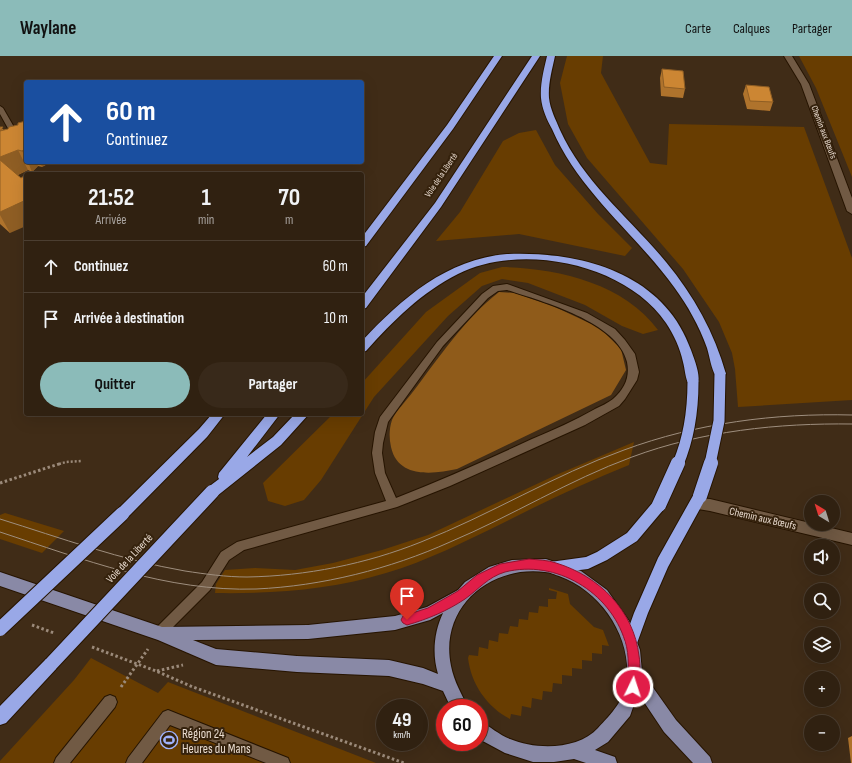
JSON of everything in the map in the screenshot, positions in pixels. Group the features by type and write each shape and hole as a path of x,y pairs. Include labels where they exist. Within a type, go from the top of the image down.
{"highway":[{"name":"Voie de la Liberté","path":"364,241 446,133 498,56"},
{"name":"Voie de la Liberté","path":"364,302 438,205 536,56"},
{"path":"551,56 547,71 545,97 555,129 561,142 578,170 589,184 678,283 705,326 713,344 720,374 722,400 716,443 710,468 698,500 658,574 641,612 631,641"},
{"path":"364,346 420,292 447,275 472,264 501,258 554,257 578,262 607,271 624,279 640,289 656,304 682,340 690,362 694,397 692,415 680,462 659,506 632,537 588,563 555,567"},
{"path":"0,630 122,514 203,433 217,416"},
{"name":"Voie de la Liberté","path":"0,717 212,492 272,416"},
{"path":"212,492 277,441 301,416"}],"main road":[{"path":"159,633 308,632 395,623 430,613 462,595 480,578 504,568 529,564 555,567 580,577 602,594 620,616 631,641 634,657 634,674 629,699 617,721 609,731 587,746 560,754 529,753 513,749 499,743 488,735"},
{"path":"0,579 159,633 216,657 297,664 389,668 423,676 448,685"},
{"path":"455,699 448,685 442,658 442,636 446,621 462,595"},
{"path":"634,674 670,726 704,763"},
{"path":"575,750 609,763"}],"street":[{"name":"Chemin aux Bœufs","path":"788,56 805,84 852,211"},
{"name":"Chemin aux Bœufs","path":"698,500 710,505 852,539"}],"lane":[{"path":"0,108 14,134 0,136"},
{"path":"159,633 206,586 225,556 241,546 393,504 446,483 581,422 615,403 622,396 632,380 634,372 630,354 622,342 612,331 584,315 507,287 501,287 493,290 485,296 440,344 384,420 379,430 377,466 379,476 393,504"},
{"path":"61,763 110,702"},
{"path":"133,763 168,717 283,763"}],"path":[{"path":"0,483 66,462 81,461"},
{"path":"110,702 159,633"},
{"path":"156,671 193,687 404,763"}],"shaded area":[{"path":"567,56 603,56 601,73 650,163 667,165 669,124 804,127 852,258 852,400 738,407 735,369 732,353 719,322 683,269 587,158 568,124 560,83"},
{"path":"799,56 852,56 852,177 816,88"},
{"path":"536,130 555,165 598,214 632,248 625,256 519,234 436,241 460,212 503,141 519,133"},
{"path":"502,267 523,268 566,275 588,281 627,300 644,314 658,330 643,334 622,326 585,305 528,283 502,279 482,286 448,316 374,397 364,413 364,381 426,312 480,273"},
{"path":"499,292 515,293 553,306 600,328 621,349 626,370 611,395 457,469 428,473 418,472 401,465 395,457 391,447 390,427 392,420 464,326"},
{"path":"331,416 362,416 321,480 304,500 285,506 268,501 263,483"},
{"path":"634,442 629,465 567,492 416,563 365,579 322,587 279,592 215,593 216,584 225,570 255,568 295,570 333,563 382,550 428,535 556,475"},
{"path":"5,513 64,531 42,553 0,539 0,515"},
{"path":"549,588 568,594 570,604 594,627 603,630 609,646 602,645 602,654 592,653 592,661 582,660 582,669 572,668 572,676 562,675 562,684 553,683 552,692 543,691 542,700 532,698 531,708 522,706 521,716 511,714 510,719 494,708 488,702 488,699 486,699 482,694 473,677 468,658 469,655 478,656 479,647 488,649 489,640 498,642 499,633 508,634 510,626 518,627 519,619 528,620 529,612 538,613 539,606 548,607 548,599 556,599 557,592 549,590"},
{"name":"Région 24 Heures du Mans","path":"91,658 158,693 168,682 376,763 0,763 0,761 74,680"}],"building":[{"path":"662,69 683,71 685,89 664,87"},
{"path":"746,85 769,87 773,102 750,101"},
{"path":"24,122 24,150 22,151 18,150 0,157 0,131"},
{"path":"0,160 21,178 24,176 24,201 0,212"}],"tram line":[{"path":"0,519 114,555 185,571 239,577 291,574 336,567 379,557 400,550 472,520 572,471 598,460 624,450 680,433 765,418 852,415"},
{"path":"0,532 62,553 126,572 190,585 223,589 256,589 306,584 331,580 380,568 427,552 473,532 586,476 632,457 659,448 740,430 796,425 852,424"}],"place":[{"name":"Région 24 Heures du Mans","path":"169,740"}],"route":[{"path":"407,620 430,613 462,595 480,578 492,572 516,565 529,564 555,567 580,577 592,585 602,594 620,616 631,641 634,657 633,687"}]}
